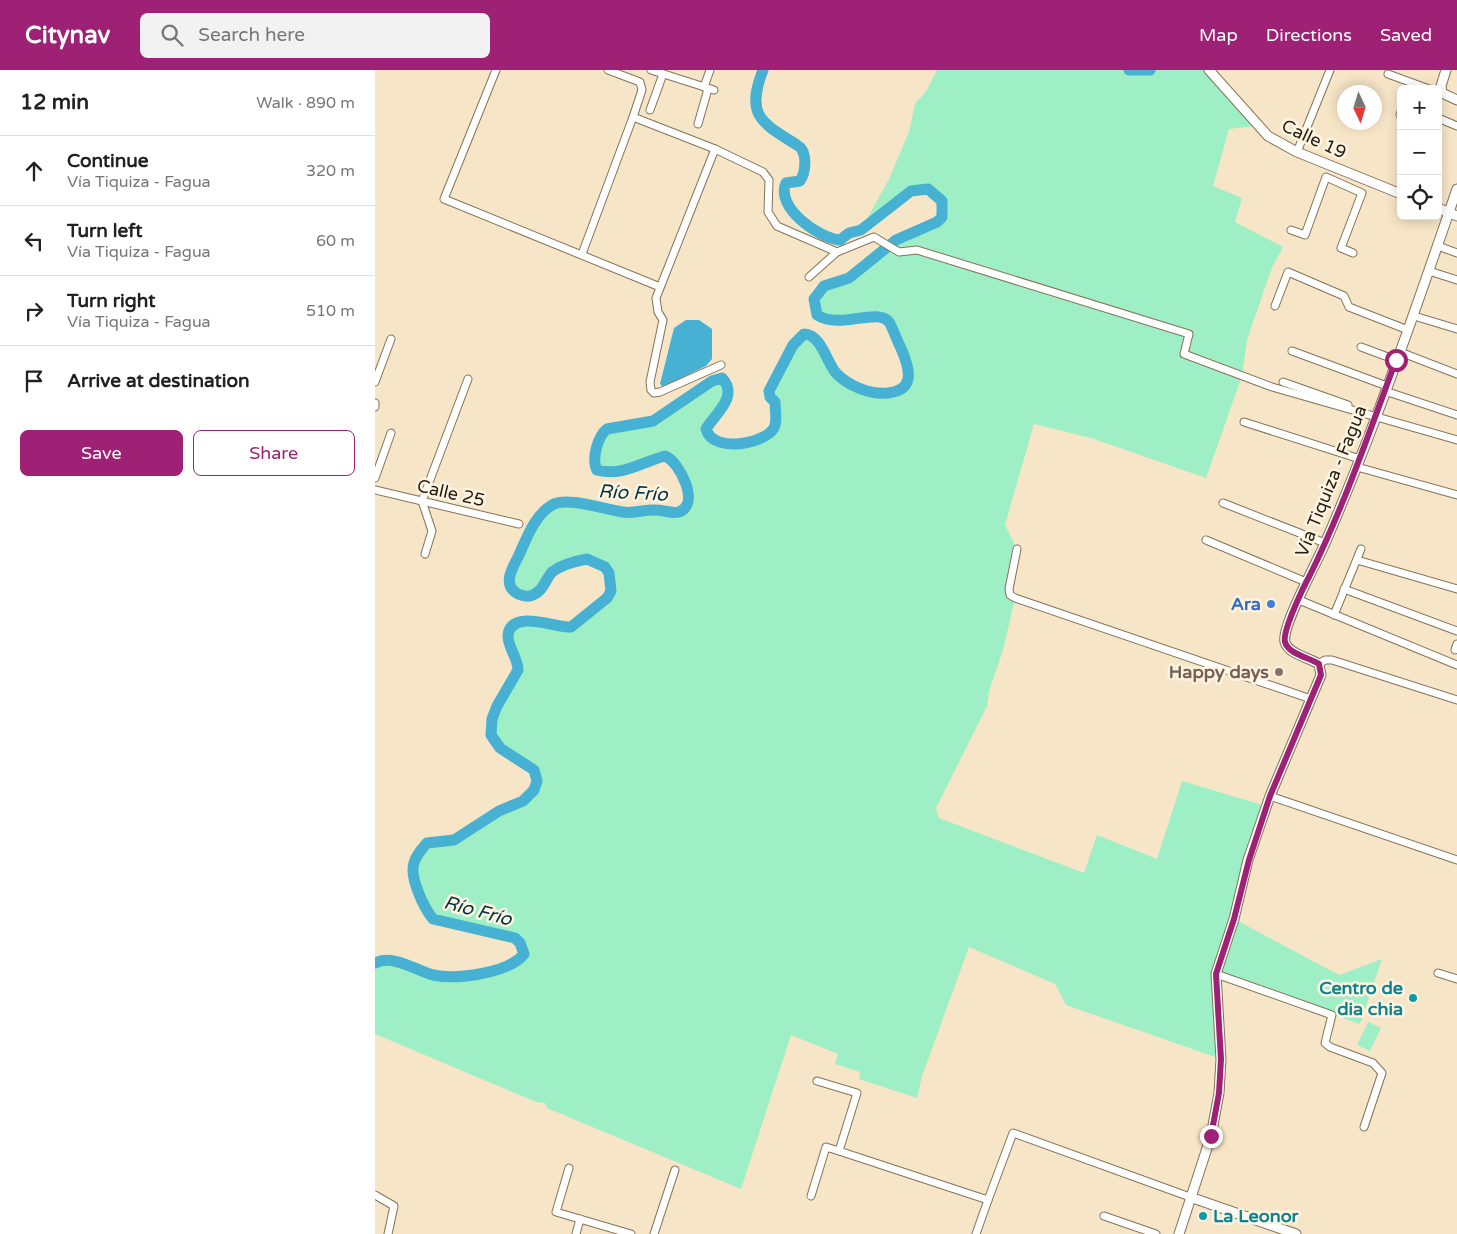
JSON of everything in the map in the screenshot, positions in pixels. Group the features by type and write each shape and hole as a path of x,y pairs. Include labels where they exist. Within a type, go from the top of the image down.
{"street":[{"path":"496,70 444,199 583,254 660,287"},
{"path":"583,254 642,90 640,82 608,70"},
{"path":"651,70 709,89"},
{"path":"698,124 709,89 710,70"},
{"name":"Calle 19","path":"1209,70 1257,126 1268,136 1297,152 1397,192"},
{"path":"1297,152 1330,70"},
{"path":"1441,85 1446,70"},
{"path":"649,110 661,72"},
{"path":"1387,74 1410,85"},
{"path":"1442,94 1457,100"},
{"path":"633,117 715,149 763,172 769,180 768,212 777,226 837,252"},
{"path":"1442,120 1457,126"},
{"path":"715,149 656,298 658,312 663,320 650,382 651,390 655,393 660,392 721,365"},
{"path":"1347,187 1353,175"},
{"path":"1291,230 1305,235 1326,177 1362,193 1341,248 1353,253"},
{"name":"Vía Tiquiza - Fagua","path":"1319,664 1292,650 1285,642 1285,637 1306,582 1325,543 1358,463 1414,316 1438,246 1453,214 1457,189"},
{"path":"809,277 837,252 874,237 882,240 891,249 899,252 917,250 1189,334 1184,354 1272,386 1457,440"},
{"path":"1438,246 1457,253"},
{"path":"1429,271 1457,280"},
{"path":"1275,306 1288,272 1344,296 1349,306 1408,330"},
{"path":"1414,316 1457,330"},
{"path":"375,382 391,339"},
{"path":"1361,347 1457,374"},
{"path":"1292,352 1457,414"},
{"path":"425,554 432,531 422,501 468,379"},
{"path":"1283,382 1376,416"},
{"path":"1243,422 1358,463 1457,495"},
{"path":"375,478 391,433"},
{"name":"Calle 25","path":"375,490 519,524"},
{"path":"1223,503 1325,543"},
{"path":"1206,540 1306,582"},
{"path":"1017,549 1009,589 1010,595 1015,598 1311,699"},
{"path":"1334,615 1361,549"},
{"path":"1357,560 1457,589"},
{"path":"1344,589 1457,631"},
{"path":"1299,600 1457,665"},
{"path":"1179,1234 1211,1136 1219,1093 1221,1059 1216,974 1234,919 1249,860 1270,796 1321,675 1319,664 1325,660 1332,660 1457,700"},
{"path":"1270,796 1457,860"},
{"path":"1438,973 1457,979"},
{"path":"1216,974 1332,1015 1325,1039 1327,1045 1373,1063 1382,1073 1364,1127"},
{"path":"817,1081 857,1093 839,1151"},
{"path":"976,1234 1013,1133 1296,1234"},
{"path":"811,1196 826,1147 988,1200"},
{"path":"569,1168 556,1212 631,1234"},
{"path":"654,1234 675,1170"},
{"path":"375,1195 394,1206 388,1234"},
{"path":"1104,1216 1156,1234"},
{"path":"576,1234 580,1220"}],"green space":[{"path":"937,70 1209,70 1257,126 1229,129 1213,186 1242,198 1235,222 1283,247 1271,270 1247,340 1242,376 1206,478 1091,438 1034,424 1005,525 1017,549 1009,589 1015,598 1003,650 989,691 987,706 936,808 939,818 1084,873 1097,835 1157,859 1182,781 1266,806 1234,919 1339,975 1382,959 1360,1024 1216,974 1221,1059 1066,1005 1055,984 969,947 922,1076 917,1098 859,1079 860,1072 835,1064 838,1054 791,1035 741,1189 547,1108 545,1103 536,1102 375,1034 375,963 389,960 433,975 468,976 507,966 517,961 524,954 520,943 514,938 433,919 418,892 413,869 416,857 427,843 454,840 499,811 523,801 534,790 537,781 534,770 500,748 491,735 492,719 497,706 518,670 508,640 511,628 517,623 525,621 571,627 607,598 611,592 609,573 605,567 587,559 556,570 540,590 533,595 518,594 513,590 510,586 510,576 536,520 552,505 567,502 627,512 660,510 677,513 685,508 688,501 688,492 685,483 676,466 665,456 615,472 597,470 595,454 598,442 604,432 607,429 653,421 712,381 722,378 727,385 727,398 725,404 706,429 711,437 719,442 742,444 764,437 771,432 776,423 775,402 770,397 769,391 793,345 804,334 810,335 815,339 836,373 853,386 874,393 891,393 903,388 907,382 907,366 889,322 883,318 876,317 846,320 826,319 817,315 814,299 824,286 849,278 896,240 937,222 942,217 942,201 929,190 919,189 901,197 861,230 889,179 909,132 915,104 927,90"},
{"path":"1368,1022 1381,1028 1370,1051 1357,1045"}],"water":[{"path":"686,320 699,320 712,329 712,359 706,366 663,387 660,384 674,328"}],"waterway":[{"name":"Río Frío","path":"375,963 389,960 433,975 468,976 482,974 507,966 517,961 524,954 520,943 515,938 433,919 418,892 413,869 416,857 427,843 454,840 499,811 523,801 534,790 537,781 534,770 500,748 491,735 492,719 497,706 518,670 508,640 511,628 517,623 525,621 571,627 607,598 611,591 609,573 605,567 587,559 569,564 552,572 540,590 533,595 522,595 513,590 510,586 510,576 536,520 552,505 567,502 627,512 652,510 679,512 685,508 688,501 685,483 676,466 665,456 615,472 597,470 595,454 598,442 604,432 607,429 653,421 712,381 722,378 727,385 727,398 706,429 711,437 719,442 730,444 742,444 764,437 776,423 775,402 770,397 769,391 793,345 804,334 810,335 815,339 836,373 853,386 874,393 888,393 901,389 907,382 908,371 906,362 889,322 883,318 876,317 847,320 826,319 817,315 814,299 824,286 849,278 896,240 937,222 942,217 942,201 928,189 911,191 861,230 849,233 840,240 821,234 810,227 792,211 784,192 786,183 800,181 802,177 805,167 803,152 801,148 766,124 757,108 756,98 763,70"},
{"name":"Río Frío","path":"1129,70 1150,70"}],"place":[{"name":"Ara","path":"1271,604"},
{"name":"Happy days","path":"1279,672"},
{"name":"Centro de dia chia","path":"1413,998"},
{"name":"La Leonor","path":"1203,1216"}],"route":[{"path":"1211,1136 1219,1093 1221,1059 1216,974 1234,919 1249,860 1270,796 1321,675 1319,664 1287,647 1285,637 1306,582 1355,472 1396,360"}]}
